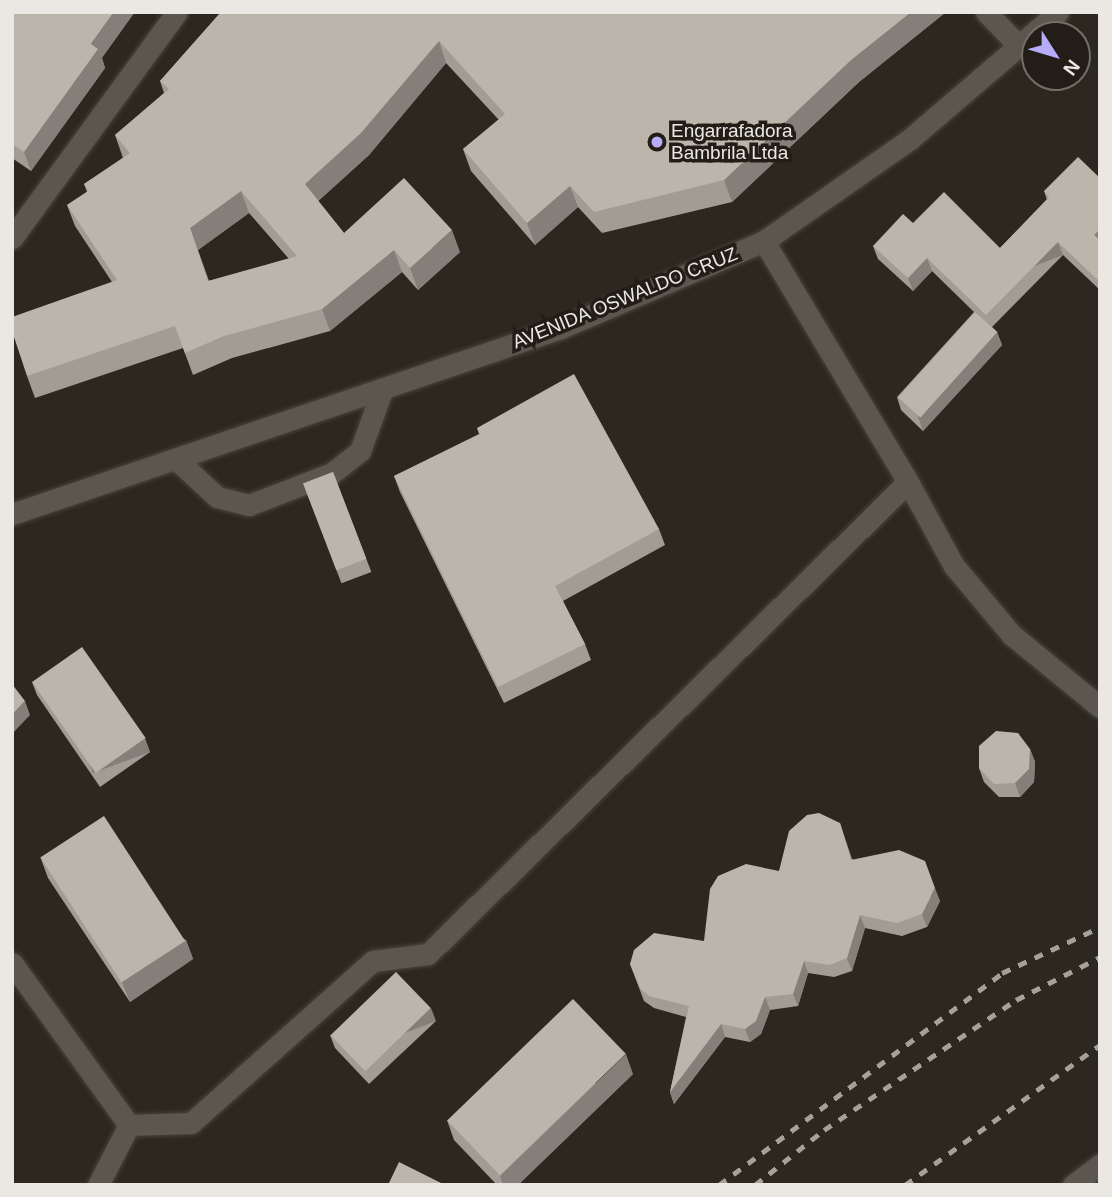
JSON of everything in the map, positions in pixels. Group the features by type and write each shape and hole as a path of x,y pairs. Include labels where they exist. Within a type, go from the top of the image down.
{"street":[{"path":"12,238 177,12"},
{"path":"986,12 1019,46"},
{"name":"AVENIDA OSWALDO CRUZ","path":"12,514 178,461 561,328 764,240 910,139 1058,12"},
{"path":"764,240 908,482 954,566 1012,635 1100,707"},
{"path":"178,461 217,497 249,505 331,473 360,451 382,391"},
{"path":"129,1125 191,1123 373,961 428,954 908,482"},
{"path":"12,963 129,1125"},
{"path":"98,1185 129,1125"},
{"path":"1073,1185 1100,1165"}],"building":[{"path":"12,12 114,12 91,44 98,49 24,152 12,144"},
{"path":"221,12 911,12 851,60 724,180 594,212 570,186 527,223 463,149 505,114 439,41 361,133 305,184 344,233 404,178 452,230 410,268 394,250 322,309 224,336 185,353 175,326 27,376 12,331 12,317 117,280 67,205 88,191 84,184 130,153 115,135 169,89 160,81","holes":["241,191 297,256 208,281 190,228"]},
{"path":"1078,157 1100,178 1100,229 1094,235 1100,240 1100,282 1058,242 986,315 927,258 908,278 873,246 903,214 913,223 944,192 1000,248 1049,197 1044,191"},
{"path":"975,312 997,332 920,418 898,397"},
{"path":"574,374 659,529 555,586 585,644 498,687 394,476 480,434 477,428"},
{"path":"333,472 366,559 336,570 303,483"},
{"path":"82,647 146,738 96,773 32,682"},
{"path":"12,684 25,701 12,715"},
{"path":"996,731 1018,733 1030,749 1029,769 1015,783 994,784 979,768 979,746"},
{"path":"819,813 840,823 851,860 899,850 925,861 935,888 922,914 897,923 860,915 847,958 830,965 804,961 793,994 765,997 756,1021 745,1029 721,1024 670,1092 689,1006 649,996 640,988 630,964 634,950 654,933 704,941 710,889 718,876 746,864 779,871 789,831 807,815"},
{"path":"104,816 185,941 121,982 40,857"},
{"path":"396,972 431,1008 365,1071 331,1035"},
{"path":"573,999 626,1054 500,1175 447,1121"},
{"path":"399,1162 445,1185 388,1185"}],"railway":[{"path":"719,1185 1002,973 1100,927"},
{"path":"755,1185 824,1130 1016,1000 1100,957"},
{"path":"905,1185 1100,1045"}],"place":[{"name":"Engarrafadora Bambrila Ltda","path":"657,142"}]}
